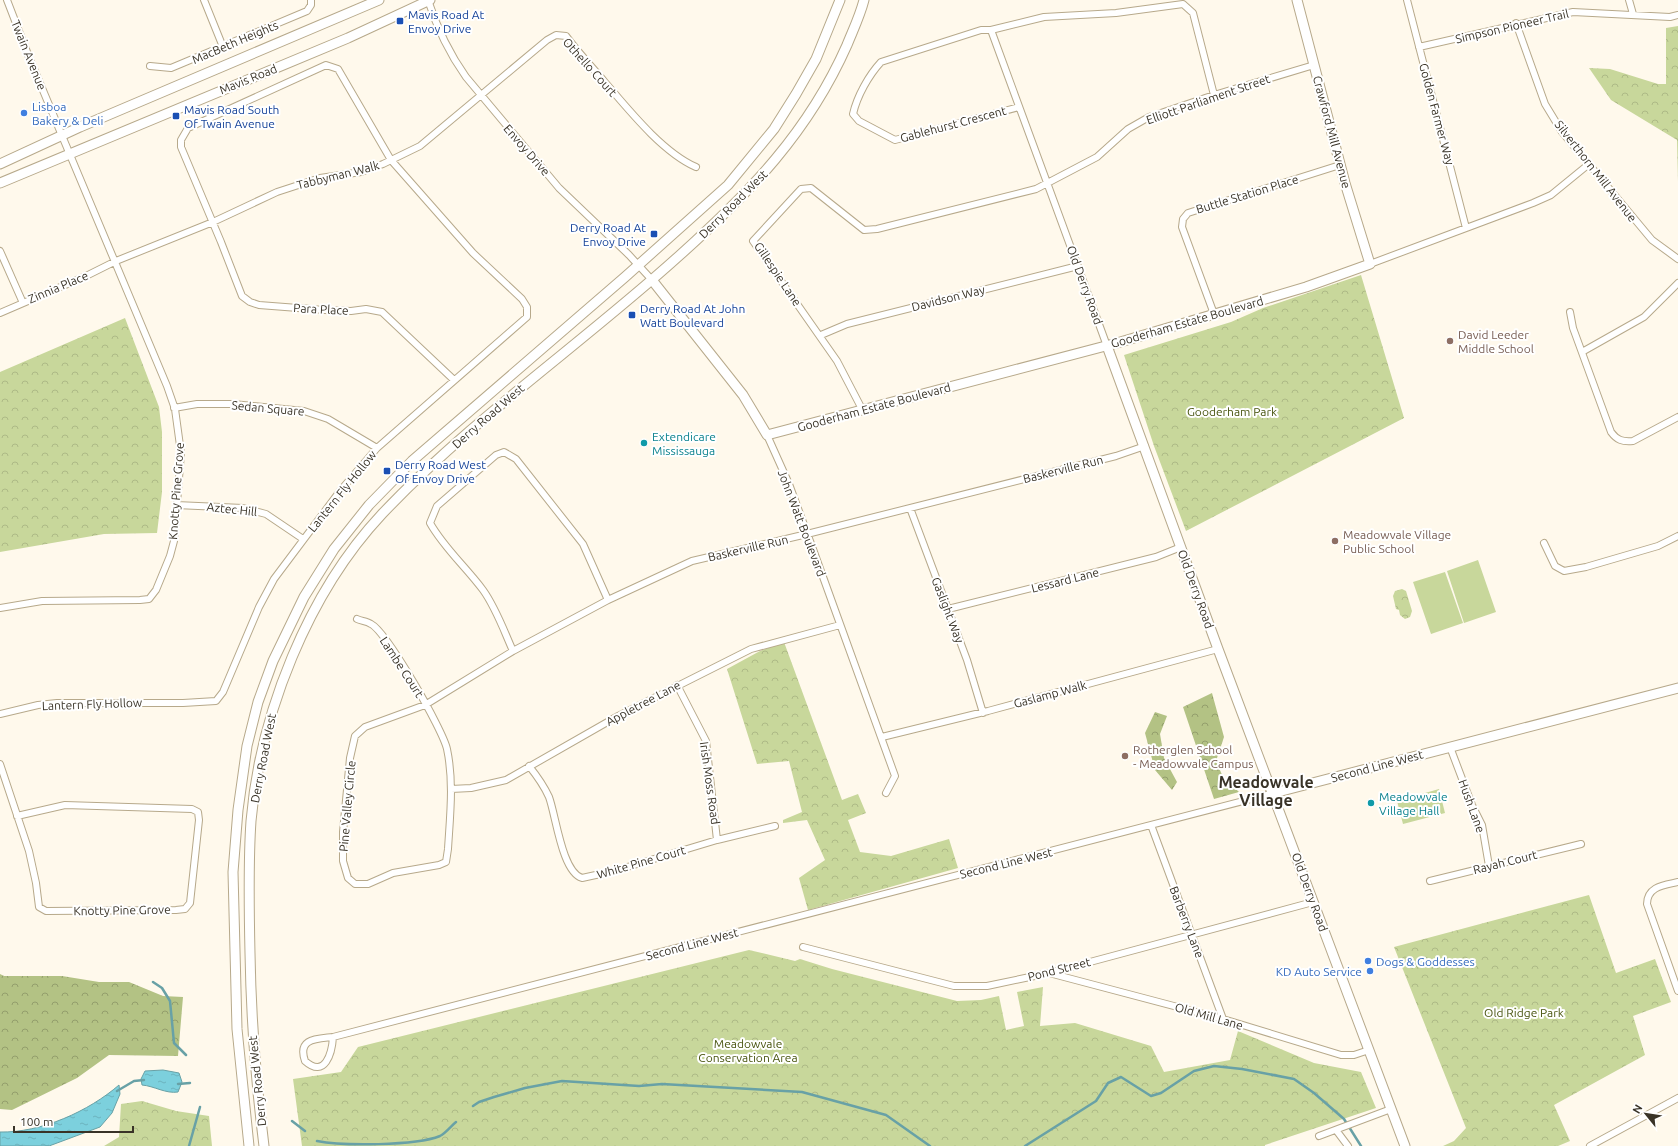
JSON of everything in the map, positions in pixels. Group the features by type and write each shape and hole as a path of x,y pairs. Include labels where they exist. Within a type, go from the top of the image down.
{"main road":[{"name":"Mavis Road","path":"0,164 62,135 379,0"},
{"name":"Mavis Road","path":"0,183 348,38 428,0"},
{"name":"Derry Road West","path":"249,1145 237,1029 233,872 238,810 247,746 258,702 273,661 304,597 334,548 369,505 412,461 704,208 728,185 774,129 816,59 840,0"},
{"name":"Derry Road West","path":"264,1143 252,1027 248,878 251,817 262,749 273,706 289,665 321,599 348,557 380,516 424,472 495,409 652,280 718,221 789,143 813,111 832,78 857,21 864,0"},
{"name":"Crawford Mill Avenue","path":"1297,0 1340,165 1370,264"},
{"name":"Gooderham Estate Boulevard","path":"767,435 1107,346 1306,287 1370,264"},
{"name":"John Watt Boulevard","path":"652,280 744,395 767,435"},
{"name":"Old Derry Road","path":"1107,346 1218,648 1274,793 1313,902 1405,1146"},
{"name":"Second Line West","path":"1274,793 1678,688"}],"street":[{"name":"Twain Avenue","path":"7,0 70,154"},
{"path":"204,0 223,48"},
{"name":"MacBeth Heights","path":"150,66 171,68 223,48 307,11 311,5 311,0"},
{"name":"Envoy Drive","path":"428,0 454,60 481,96 559,188 652,280"},
{"name":"Golden Farmer Way","path":"1407,0 1466,228"},
{"path":"1629,0 1633,14"},
{"path":"991,30 1044,17 1116,13 1182,4 1192,13 1214,95"},
{"name":"Simpson Pioneer Trail","path":"1419,47 1516,23 1573,12 1670,17 1678,15"},
{"name":"Silverthorn Mill Avenue","path":"1516,23 1546,104 1562,132 1652,240 1678,259"},
{"name":"Gablehurst Crescent","path":"991,30 981,30 881,62 874,69 855,106 853,114 859,121 895,140 1019,107"},
{"name":"Old Derry Road","path":"991,30 1107,346"},
{"name":"Othello Court","path":"481,96 546,40 556,35 566,36 633,115 682,159 696,166"},
{"name":"Elliott Parliament Street","path":"1047,183 1097,157 1128,129 1149,117 1314,64"},
{"name":"Para Place","path":"391,160 338,69 326,66 205,120 186,131 181,140 181,147 242,296 246,300 259,305 324,310 351,311 366,309 382,312 454,380"},
{"name":"Tabbyman Walk","path":"116,261 213,222 277,192 304,182 336,174 361,172 391,160 420,146 481,96"},
{"name":"Knotty Pine Grove","path":"0,608 42,601 149,599 156,590 170,556 174,541 176,504 180,482 181,453 180,434 174,408 167,386 116,261 70,154"},
{"name":"Lantern Fly Hollow","path":"0,714 38,705 57,703 183,703 216,701 223,692 262,602 274,579 344,487 378,448 527,317 527,307 522,299 473,253 391,160"},
{"name":"Gooderham Estate Boulevard","path":"1370,264 1551,195 1589,164"},
{"name":"Buttle Station Place","path":"1214,314 1182,227 1183,219 1188,213 1340,165"},
{"name":"Gillespie Lane","path":"863,411 837,361 753,241 801,189 811,188 864,230 877,229 1036,189 1047,183"},
{"path":"0,251 23,302"},
{"name":"Zinnia Place","path":"0,313 86,276 116,261"},
{"name":"Davidson Way","path":"820,335 847,324 1078,266"},
{"path":"1582,352 1644,318 1678,283"},
{"path":"1570,312 1573,328 1610,432 1616,439 1624,442 1632,441 1678,417"},
{"name":"Sedan Square","path":"174,408 197,404 233,404 304,411 328,419 378,448"},
{"name":"John Watt Boulevard","path":"767,435 789,484 882,737 895,776 886,792"},
{"name":"Baskerville Run","path":"425,705 513,651 608,600 692,561 807,534 1116,456 1145,446"},
{"path":"513,651 493,606 483,591 437,537 430,523 437,506 496,455 504,452 516,459 583,544 608,600"},
{"name":"Aztec Hill","path":"176,504 243,508 258,511 276,520 303,539"},
{"name":"Gaslight Way","path":"910,508 967,660 983,713"},
{"path":"1544,544 1555,566 1564,571 1658,546 1678,536"},
{"name":"Lessard Lane","path":"948,609 1156,557 1181,547"},
{"name":"Lambe Court","path":"356,619 372,624 391,646 425,705"},
{"name":"Appletree Lane","path":"451,789 471,788 506,780 618,716 751,649 840,625"},
{"name":"Gaslamp Walk","path":"882,737 983,713 1218,648"},
{"name":"Irish Moss Road","path":"677,685 706,741 717,840"},
{"name":"Pine Valley Circle","path":"425,705 446,747 451,789 446,862 438,865 393,873 368,884 355,884 348,878 343,861 343,832 350,758 355,736 365,727 425,705"},
{"name":"Hush Lane","path":"1450,747 1472,805 1482,825 1489,866"},
{"name":"Knotty Pine Grove","path":"0,764 32,862 39,907 46,912 176,910 185,908 190,903 199,820 198,812 192,809 65,805 17,816"},
{"name":"White Pine Court","path":"529,766 539,779 549,797 568,866 582,878 614,871 717,840 775,826"},
{"name":"Second Line West","path":"333,1037 332,1051 327,1062 317,1067 312,1067 305,1061 303,1051 308,1041 333,1037 1274,793"},
{"name":"Barberry Lane","path":"1150,825 1222,1018"},
{"name":"Rayah Court","path":"1430,881 1581,844"},
{"path":"1678,882 1659,887 1652,891 1648,896 1647,904 1678,991"},
{"name":"Pond Street","path":"803,947 954,986 987,986 1192,935 1313,902"},
{"name":"Old Mill Lane","path":"1048,972 1222,1018 1341,1055 1354,1055 1369,1050"},
{"path":"1590,1146 1678,1098"},
{"path":"1319,1136 1391,1110"},
{"path":"1339,1129 1348,1146"},
{"path":"1604,1139 1607,1146"}],"green space":[{"path":"1678,26 1678,182 1677,140 1611,100 1589,68 1610,69 1658,84 1666,84 1666,28"},
{"name":"Gooderham Park","path":"1361,275 1404,418 1186,531 1154,446 1124,355 1231,322 1263,308"},
{"path":"125,318 159,407 162,432 162,492 157,533 104,534 0,552 0,372"},
{"path":"1478,560 1496,612 1464,623 1447,571"},
{"path":"1445,572 1463,623 1431,634 1413,582"},
{"path":"1402,589 1406,591 1412,611 1410,617 1405,619 1400,615 1399,610 1396,609 1393,596 1395,591"},
{"path":"784,642 842,800 858,794 866,813 848,820 860,852 891,856 949,839 958,868 808,910 799,878 825,860 807,820 783,823 783,820 802,812 789,761 757,764 727,669 760,651"},
{"path":"1212,693 1224,737 1216,761 1223,777 1239,792 1214,799 1183,707"},
{"path":"1155,712 1167,716 1160,734 1164,758 1177,782 1172,790 1155,770 1145,733"},
{"path":"1439,789 1445,813 1403,824 1397,801"},
{"name":"Old Ridge Park","path":"1589,895 1616,973 1655,959 1671,1002 1633,1016 1645,1055 1554,1105 1570,1141 1558,1146 1443,1146 1454,1141 1466,1128 1394,947"},
{"name":"Meadowvale Conservation Area","path":"749,950 795,961 800,959 832,969 957,1001 981,1000 999,996 1006,1030 1024,1026 1017,992 1043,987 1040,1026 1075,1023 1151,1046 1164,1072 1230,1060 1238,1031 1314,1063 1361,1072 1376,1108 1265,1146 302,1146 293,1079 341,1072 358,1047"},
{"path":"0,974 4,976 62,976 99,982 129,982 163,996 183,997 178,1056 109,1055 77,1078 12,1110 0,1109"},
{"path":"142,1101 176,1111 209,1116 212,1146 104,1146 119,1137 121,1104"}],"water":[{"path":"163,1070 179,1073 182,1082 178,1092 169,1092 142,1085 141,1079 145,1071"},
{"path":"119,1085 120,1094 112,1113 100,1127 49,1146 0,1146 0,1132 32,1129 64,1119 107,1095"}],"waterway":[{"path":"153,982 162,988 170,1001 174,1043 186,1055"},
{"path":"1025,1146 1096,1101 1108,1083 1121,1077 1151,1096 1161,1093 1194,1071 1214,1066 1242,1069 1294,1079 1314,1093 1344,1119 1361,1146"},
{"path":"117,1091 134,1081 144,1080"},
{"path":"473,1106 479,1102 525,1088 562,1081 639,1086 662,1084 802,1092 886,1115 930,1146"},
{"path":"178,1084 190,1083"},
{"path":"189,1146 200,1107"},
{"path":"292,1121 305,1131"},
{"path":"317,1141 343,1144 414,1142 440,1136 456,1122"}],"place":[{"name":"Mavis Road At Envoy Drive","path":"400,21"},
{"name":"Lisboa Bakery & Deli","path":"24,113"},
{"name":"Mavis Road South Of Twain Avenue","path":"176,116"},
{"name":"Derry Road At Envoy Drive","path":"654,234"},
{"name":"Derry Road At John Watt Boulevard","path":"632,315"},
{"name":"David Leeder Middle School","path":"1450,341"},
{"name":"Extendicare Mississauga","path":"644,443"},
{"name":"Derry Road West Of Envoy Drive","path":"387,471"},
{"name":"Meadowvale Village Public School","path":"1335,541"},
{"name":"Rotherglen School - Meadowvale Campus","path":"1125,756"},
{"name":"Meadowvale Village Hall","path":"1371,803"},
{"name":"Dogs & Goddesses","path":"1368,961"},
{"name":"KD Auto Service","path":"1370,971"}],"district":[{"name":"Meadowvale Village","path":"1266,791"}]}
